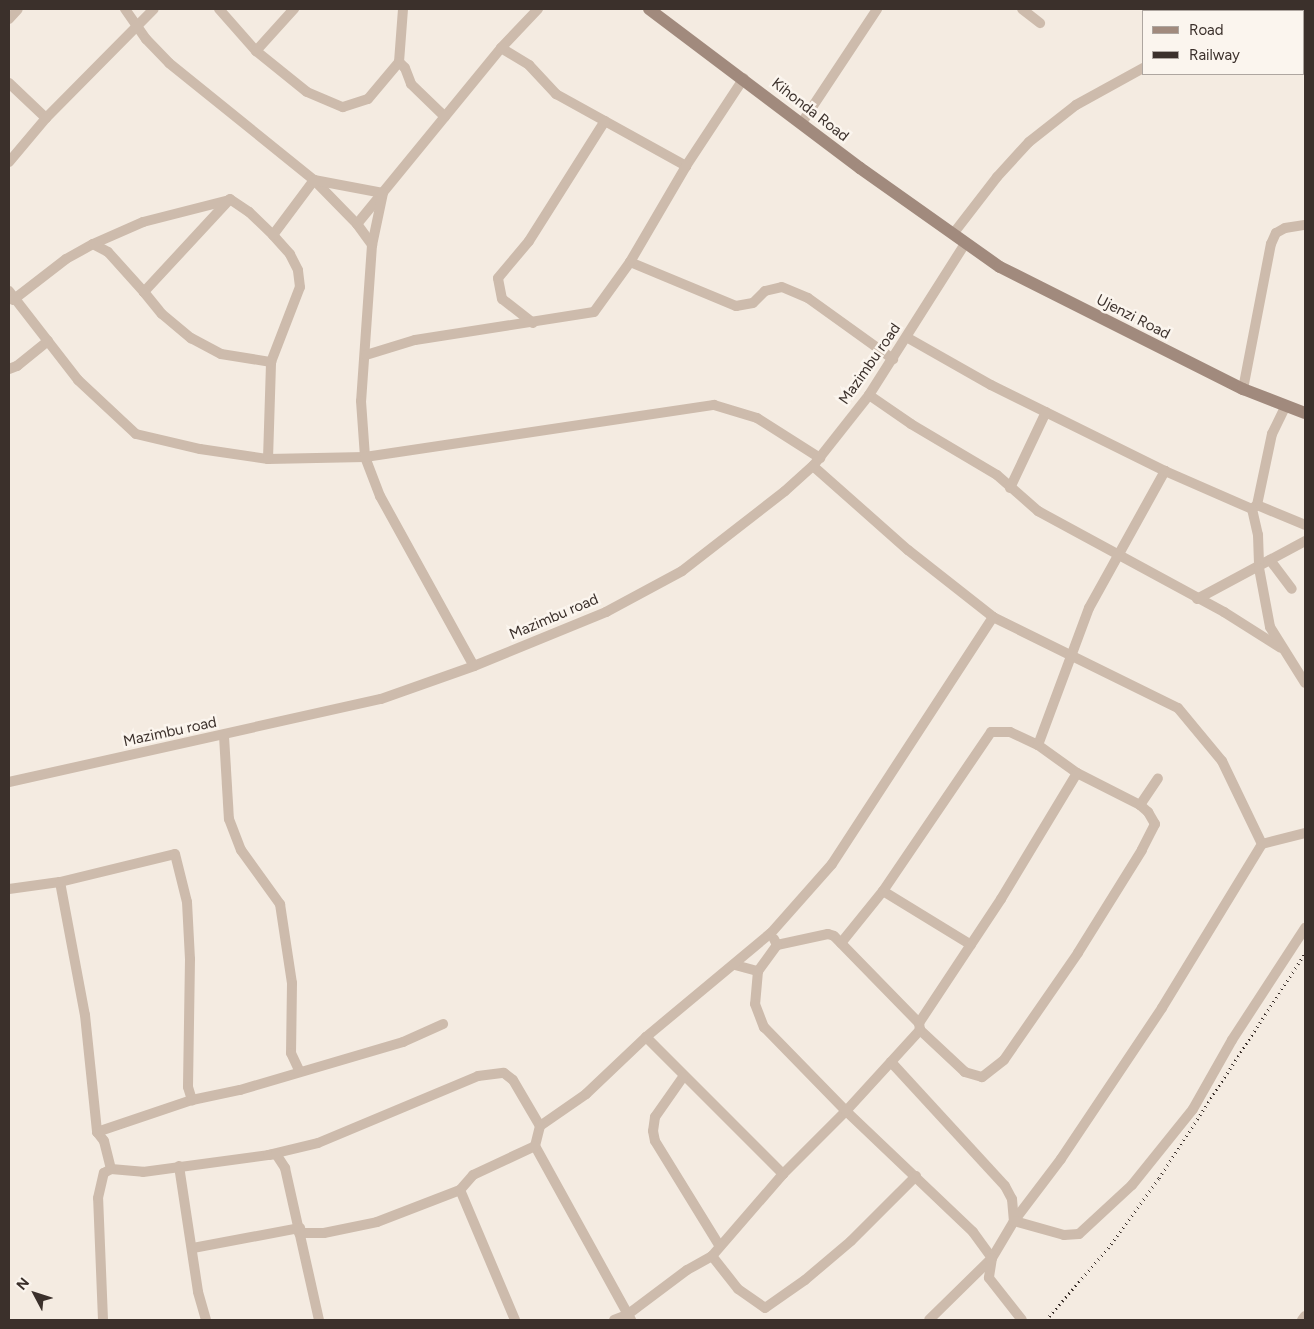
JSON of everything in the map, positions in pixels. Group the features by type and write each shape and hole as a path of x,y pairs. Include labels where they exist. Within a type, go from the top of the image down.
{"street":[{"path":"9,19 18,9"},
{"path":"125,9 169,63 314,180 357,224 372,245"},
{"path":"9,162 46,118 154,9"},
{"path":"219,9 256,50 307,92 343,106 368,99 399,62 403,9"},
{"path":"256,50 294,9"},
{"path":"357,224 501,48 538,9"},
{"name":"Kihonda Road","path":"649,9 744,78 801,124 953,234"},
{"path":"801,124 877,9"},
{"path":"1022,9 1040,23"},
{"path":"501,48 529,65 556,94 686,166"},
{"path":"399,62 406,68 411,84 445,118"},
{"path":"953,234 997,176 1029,142 1076,105 1142,69"},
{"path":"366,354 415,340 534,323 594,312 630,262 686,166 744,78"},
{"path":"9,83 46,118"},
{"path":"534,323 502,299 498,278 529,241 605,121"},
{"path":"314,180 383,193"},
{"path":"272,235 314,180"},
{"path":"383,193 372,245 366,354 361,401 365,457 380,496 474,666"},
{"path":"144,292 230,199"},
{"path":"268,459 271,362 300,287 298,270 290,254 272,235 249,212 230,199 143,222 93,244 66,259 11,295 78,380 136,434 200,449 268,459 365,457 714,405 757,418 816,462 908,550 993,617 1178,708 1222,761 1262,844"},
{"path":"1242,389 1271,244 1276,234 1285,228 1305,225"},
{"name":"Ujenzi Road","path":"953,234 1000,267 1242,389 1285,407 1305,413"},
{"path":"93,244 108,252 170,320 221,354 271,362"},
{"name":"Mazimbu road","path":"9,782 224,736 381,699 474,666 606,612 682,571 785,492 816,462 869,395 908,338 965,244"},
{"path":"630,262 736,306 753,303 765,291 782,287 808,298 893,359"},
{"path":"908,338 1046,412 1165,471 1254,507 1305,525"},
{"path":"9,368 17,366 48,340"},
{"path":"869,395 911,424 997,474 1010,488 1038,511 1120,554 1288,652"},
{"path":"1285,407 1272,434 1254,507 1258,535 1259,568 1270,627 1288,652 1305,683"},
{"path":"1010,488 1046,412"},
{"path":"1038,745 1089,608 1165,471"},
{"path":"1198,598 1259,568 1305,541"},
{"path":"1270,560 1292,588"},
{"path":"629,1317 535,1146 540,1126 586,1094 646,1037 735,965 771,933 832,864 993,617"},
{"path":"758,971 777,945 828,934 841,943 965,1072 982,1077 1004,1060 1078,953 1142,850 1155,824 1140,805 1077,773 1038,745 1010,732 991,732 883,891 841,943"},
{"path":"224,736 229,819 242,850 280,904 292,983 291,1053 299,1070"},
{"path":"614,1320 629,1317 688,1270 712,1256 783,1174 846,1111 891,1062 919,1026 1077,773"},
{"path":"1140,805 1158,778"},
{"path":"929,1320 992,1258 1014,1221 1061,1159 1162,1008 1262,844 1305,833"},
{"path":"9,889 60,882 175,854 187,902 190,959 188,1087 192,1100"},
{"path":"60,882 85,1015 97,1132 104,1140 111,1169"},
{"path":"883,891 971,945"},
{"path":"1014,1221 1064,1235 1079,1234 1132,1185 1193,1109 1232,1040 1305,928"},
{"path":"771,933 777,945"},
{"path":"752,950 758,971 755,1004 764,1027 846,1111 973,1232 992,1258 989,1278 1022,1320"},
{"path":"735,965 758,971"},
{"path":"97,1132 192,1100 240,1090 299,1070 403,1042 443,1024"},
{"path":"646,1037 683,1077 783,1174"},
{"path":"891,1062 1005,1186 1012,1199 1014,1221"},
{"path":"268,1155 348,1133 490,1072 504,1074 513,1080 540,1126"},
{"path":"683,1077 655,1117 653,1131 655,1141 720,1246"},
{"path":"193,1248 300,1230 324,1233 377,1222 460,1190 473,1175 535,1146"},
{"path":"103,1320 98,1198 104,1173 111,1169 143,1172 276,1154 283,1164 320,1320"},
{"path":"179,1166 193,1248 198,1292 206,1320"},
{"path":"712,1256 738,1289 765,1308 851,1241 916,1176"},
{"path":"460,1190 515,1320"},
{"path":"1302,1320 1305,1316"}],"railway":[{"path":"1046,1320 1108,1248 1159,1178 1305,953"}]}
